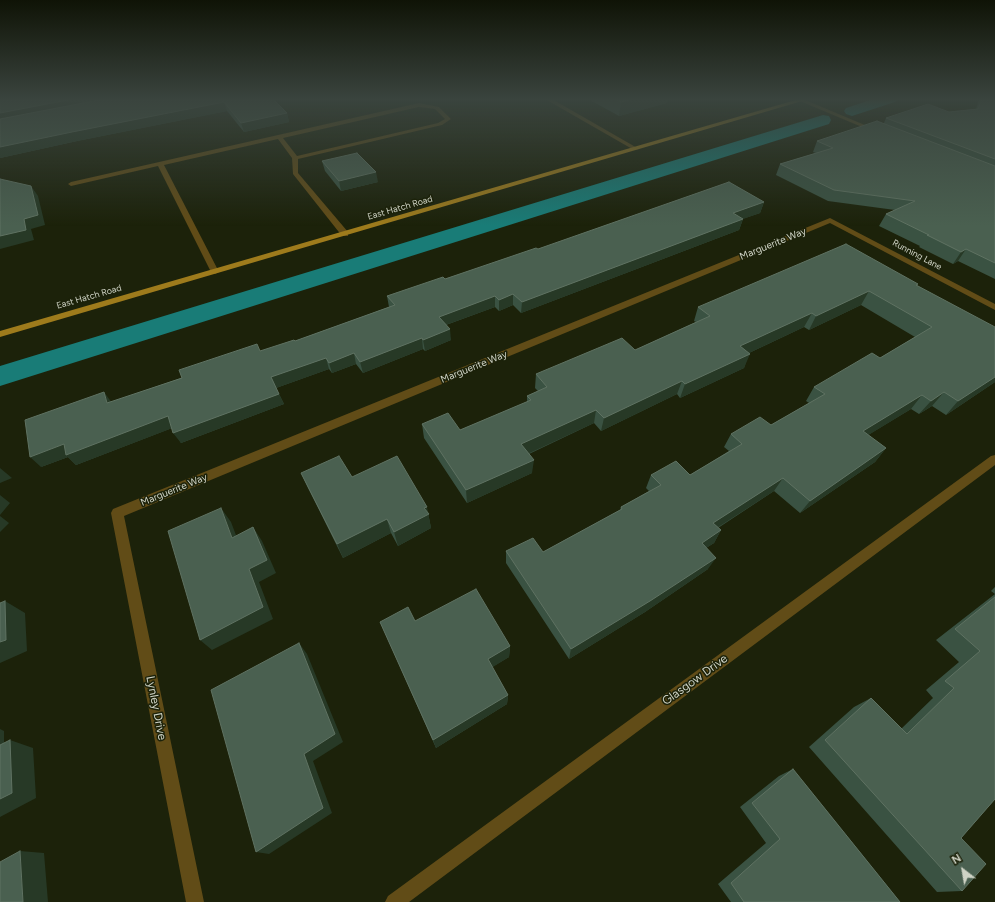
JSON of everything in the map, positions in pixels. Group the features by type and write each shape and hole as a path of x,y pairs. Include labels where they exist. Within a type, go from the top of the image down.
{"main road":[{"name":"East Hatch Road","path":"0,334 660,141"}],"street":[{"path":"71,184 261,141"},
{"path":"282,141 294,158 295,174 345,234"},
{"path":"294,158 367,141"},
{"path":"624,141 636,148"},
{"path":"160,164 215,272"},
{"name":"Running Lane","path":"830,220 995,307"},
{"name":"Marguerite Way","path":"117,513 830,220"},
{"name":"Glasgow Drive","path":"394,902 995,459"},
{"name":"Lynley Drive","path":"117,513 195,902"}],"building":[{"path":"0,141 28,141 0,147"},
{"path":"817,141 930,141 995,166 995,263 966,249 961,252 886,214 915,201 834,190 780,164 833,148"},
{"path":"947,141 995,141 995,159"},
{"path":"357,153 376,172 339,181 322,161"},
{"path":"0,179 31,186 38,215 24,219 26,230 0,236"},
{"path":"729,182 764,202 733,213 743,219 522,302 513,294 499,300 495,296 439,317 450,329 423,340 422,338 360,362 354,353 329,363 326,358 271,377 279,394 173,433 168,416 66,455 64,444 30,457 25,420 104,392 107,403 182,378 179,370 257,344 260,351 294,340 295,341 395,305 387,296 443,277 445,279 536,248 538,249"},
{"path":"846,244 918,284 916,285 995,327 995,377 958,401 944,392 931,401 922,395 863,431 886,448 810,501 783,478 713,523 721,530 702,543 716,558 650,601 571,649 506,551 533,538 543,552 622,509 621,507 661,485 651,475 676,461 690,475 742,444 731,434 760,417 771,425 825,394 814,387 872,353 880,358 932,327 869,291 816,316 812,313 740,346 750,354 685,384 682,381 604,418 596,410 521,444 534,460 466,490 422,424 448,413 460,430 531,400 527,396 547,387 536,374 622,338 635,350 710,316 698,307"},
{"path":"339,456 352,477 397,456 427,507 424,508 429,514 394,532 387,519 337,544 301,473"},
{"path":"221,508 232,538 253,527 267,560 249,569 263,607 200,640 168,531"},
{"path":"476,589 510,646 488,659 508,695 433,740 380,622 408,607 415,621"},
{"path":"995,597 995,799 961,838 986,864 962,891 825,740 871,698 907,734 954,688 945,681 980,651 955,629"},
{"path":"5,601 6,640 0,642 0,603"},
{"path":"299,643 335,734 304,754 323,808 256,852 211,690"},
{"path":"10,740 12,793 0,799 0,745"},
{"path":"793,769 900,902 744,902 731,883 780,839 752,803"},
{"path":"20,851 23,902 0,902 0,862"}],"waterway":[{"path":"0,376 755,141"}]}
